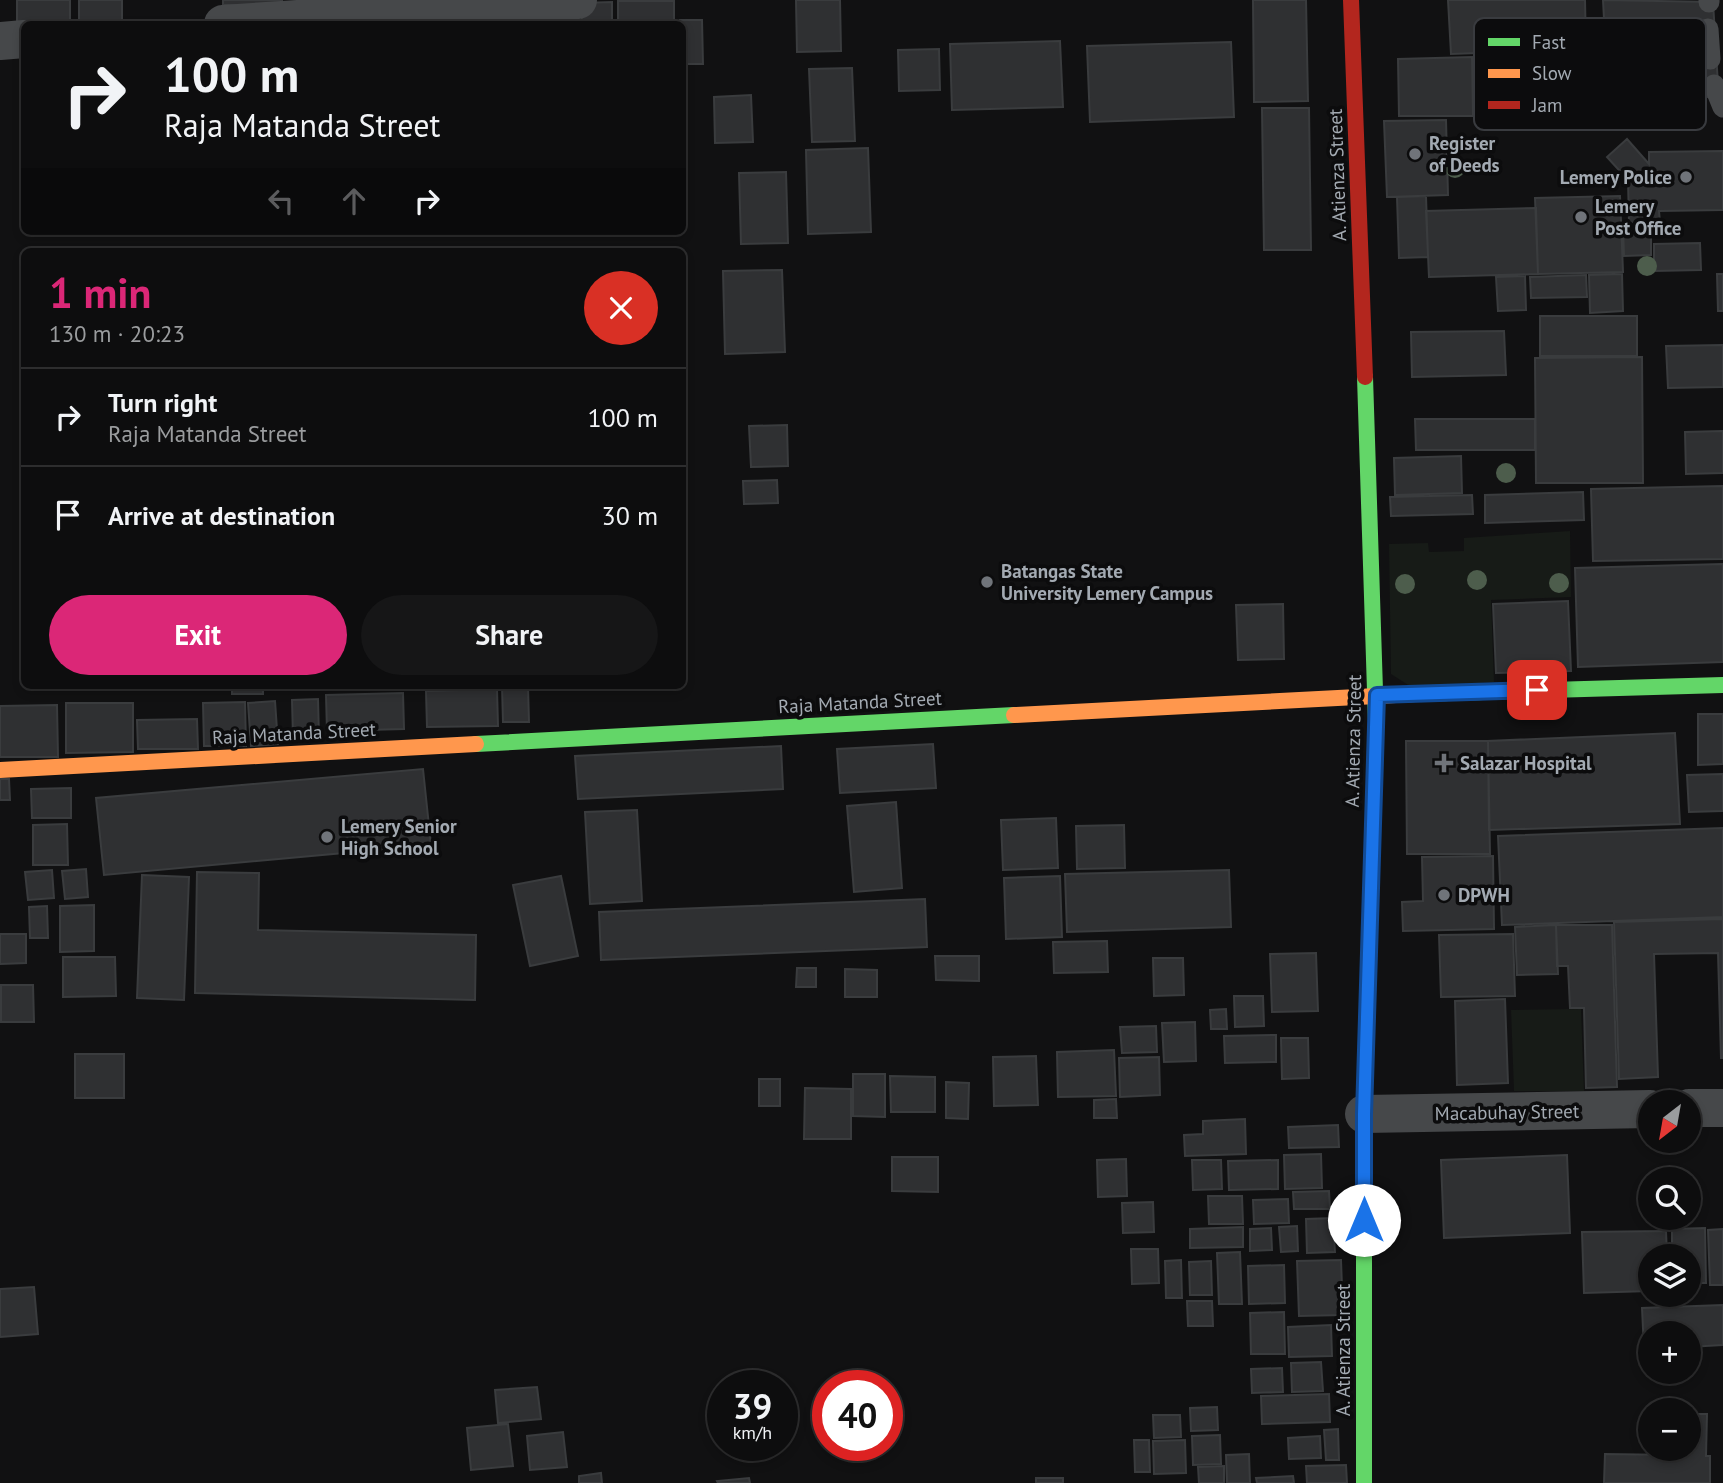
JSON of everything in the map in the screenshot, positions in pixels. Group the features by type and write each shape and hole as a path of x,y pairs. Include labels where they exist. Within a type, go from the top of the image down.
{"street":[{"path":"267,21 578,0"},
{"name":"A. Atienza Street","path":"1351,0 1377,695 1364,1114 1364,1483"},
{"path":"0,41 21,39"},
{"name":"Raja Matanda Street","path":"0,770 1377,695 1723,685"},
{"path":"1701,1108 1723,1108"},
{"name":"Macabuhay Street","path":"1364,1114 1638,1109"}],"lane":[{"path":"1708,29 1710,59"},
{"path":"1714,85 1723,107"}],"shaded area":[{"path":"1570,531 1571,597 1491,600 1494,682 1413,688 1391,674 1389,544 1428,543 1429,552 1464,551 1464,538"},
{"path":"1581,1009 1584,1091 1514,1091 1511,1010"}],"building":[{"path":"17,0 70,0 70,21 21,21 21,26 17,29"},
{"path":"79,0 122,0 122,21 79,21"},
{"path":"223,0 282,0 282,5 223,5"},
{"path":"796,0 840,0 841,51 797,52"},
{"path":"1253,0 1306,0 1308,101 1254,102"},
{"path":"1448,0 1585,0 1585,18 1474,18 1474,53 1451,54"},
{"path":"1603,0 1713,2 1718,85 1706,97 1706,18 1604,18"},
{"path":"618,1 674,1 674,21 618,21"},
{"path":"612,2 612,21 582,21 581,3"},
{"path":"702,20 703,64 686,64 686,21 680,21"},
{"path":"1060,41 1063,107 952,110 950,44"},
{"path":"1231,42 1234,117 1090,122 1087,46"},
{"path":"939,49 940,90 899,91 898,50"},
{"path":"1472,57 1473,116 1399,116 1398,59"},
{"path":"852,68 855,141 812,142 809,69"},
{"path":"751,95 753,142 715,143 714,97"},
{"path":"1262,108 1309,108 1311,250 1264,250"},
{"path":"1446,120 1448,195 1387,197 1384,121"},
{"path":"1627,139 1649,164 1649,152 1723,151 1723,210 1659,211 1660,222 1629,223 1628,180 1607,157"},
{"path":"868,148 871,232 808,234 806,150"},
{"path":"786,172 788,243 741,244 739,173"},
{"path":"1426,196 1428,257 1399,258 1397,197"},
{"path":"1620,196 1623,272 1538,274 1535,198"},
{"path":"1536,208 1538,274 1429,277 1426,211"},
{"path":"1623,225 1651,225 1651,255 1624,256"},
{"path":"1700,243 1701,270 1654,271 1654,244"},
{"path":"782,270 785,352 725,354 723,271"},
{"path":"1622,274 1623,311 1590,313 1589,275"},
{"path":"1717,274 1723,274 1723,311 1718,311"},
{"path":"1586,275 1587,297 1531,298 1530,277"},
{"path":"1525,276 1526,310 1498,311 1496,277"},
{"path":"1540,316 1637,316 1637,356 1540,356"},
{"path":"1504,331 1506,375 1412,377 1411,332"},
{"path":"1723,345 1723,387 1668,388 1666,346"},
{"path":"1642,357 1643,483 1536,483 1535,358"},
{"path":"1415,419 1535,419 1535,450 1416,450"},
{"path":"787,425 788,466 751,467 749,426"},
{"path":"1723,431 1723,473 1686,474 1685,432"},
{"path":"1461,456 1462,493 1395,495 1394,458"},
{"path":"777,480 778,503 744,504 743,481"},
{"path":"1723,486 1723,559 1593,561 1591,489"},
{"path":"1583,492 1584,520 1485,523 1485,495"},
{"path":"1472,495 1473,514 1391,516 1390,497"},
{"path":"1723,564 1723,662 1578,667 1575,568"},
{"path":"1568,601 1571,671 1496,673 1493,604"},
{"path":"1283,604 1284,659 1238,660 1236,605"},
{"path":"232,689 263,689 263,694 232,694"},
{"path":"497,689 498,726 427,727 426,691"},
{"path":"502,689 528,689 529,722 503,722"},
{"path":"403,693 404,729 327,731 326,695"},
{"path":"318,699 319,736 293,737 292,700"},
{"path":"275,701 278,744 251,746 248,703"},
{"path":"245,702 246,746 204,746 203,703"},
{"path":"66,703 133,703 133,752 66,753"},
{"path":"57,705 58,757 0,757 0,706"},
{"path":"1698,714 1723,714 1723,764 1698,765"},
{"path":"197,719 198,749 138,749 137,720"},
{"path":"1675,733 1680,824 1489,830 1488,741"},
{"path":"1406,741 1488,741 1490,854 1407,854"},
{"path":"933,744 936,788 840,793 837,749"},
{"path":"781,746 783,789 578,799 575,756"},
{"path":"423,769 431,845 104,875 96,798"},
{"path":"1723,774 1723,811 1689,812 1687,775"},
{"path":"0,779 9,779 10,800 0,800"},
{"path":"71,788 71,818 32,818 31,789"},
{"path":"896,802 902,888 854,892 847,806"},
{"path":"637,810 642,901 590,904 585,812"},
{"path":"1056,818 1058,868 1003,870 1001,820"},
{"path":"67,824 68,865 33,865 33,825"},
{"path":"1124,825 1125,868 1077,869 1076,826"},
{"path":"1723,828 1723,917 1502,925 1498,836"},
{"path":"1493,856 1494,929 1403,931 1402,902 1423,901 1422,857"},
{"path":"86,869 88,897 65,899 62,871"},
{"path":"52,870 54,898 28,900 25,872"},
{"path":"1229,870 1231,927 1067,932 1065,874"},
{"path":"197,872 259,873 258,930 476,935 475,1000 195,993"},
{"path":"142,875 189,877 184,1000 137,998"},
{"path":"561,876 578,956 530,966 513,885"},
{"path":"1060,876 1062,937 1006,939 1004,878"},
{"path":"925,899 927,947 601,960 599,912"},
{"path":"94,905 94,951 60,952 60,906"},
{"path":"47,906 48,938 30,938 29,907"},
{"path":"1723,919 1723,1058 1718,953 1654,954 1658,1077 1619,1079 1614,922"},
{"path":"1556,925 1612,925 1617,1087 1586,1088 1584,1008 1570,1008 1568,966 1557,966"},
{"path":"1556,925 1558,974 1517,975 1515,927"},
{"path":"0,934 26,934 26,963 0,964"},
{"path":"1513,934 1515,996 1441,997 1439,935"},
{"path":"1107,941 1108,972 1054,973 1053,942"},
{"path":"1316,953 1318,1011 1272,1012 1270,954"},
{"path":"935,956 979,956 979,981 936,980"},
{"path":"63,957 115,957 116,996 63,997"},
{"path":"1153,958 1183,958 1184,995 1154,996"},
{"path":"797,968 816,968 816,987 796,987"},
{"path":"845,969 877,970 877,997 845,997"},
{"path":"1,985 33,985 34,1022 1,1022"},
{"path":"1234,996 1263,996 1264,1026 1235,1027"},
{"path":"1505,999 1508,1083 1457,1085 1455,1001"},
{"path":"1226,1009 1227,1029 1211,1029 1210,1010"},
{"path":"1195,1022 1196,1061 1164,1062 1162,1023"},
{"path":"1156,1026 1157,1052 1122,1053 1120,1027"},
{"path":"1276,1035 1276,1062 1225,1063 1224,1036"},
{"path":"1281,1038 1308,1038 1309,1078 1282,1079"},
{"path":"1114,1050 1116,1096 1058,1097 1057,1052"},
{"path":"75,1054 124,1054 124,1098 75,1098"},
{"path":"1036,1056 1038,1105 994,1106 993,1057"},
{"path":"1159,1057 1160,1095 1120,1097 1119,1058"},
{"path":"853,1074 885,1074 885,1117 853,1116"},
{"path":"890,1076 935,1077 935,1112 891,1112"},
{"path":"759,1079 780,1079 780,1106 759,1106"},
{"path":"946,1082 969,1083 968,1119 946,1118"},
{"path":"805,1088 851,1089 851,1139 804,1139"},
{"path":"1116,1099 1117,1118 1094,1118 1094,1100"},
{"path":"1245,1119 1246,1154 1185,1156 1184,1135 1203,1134 1203,1121"},
{"path":"1338,1125 1339,1147 1289,1148 1288,1127"},
{"path":"1321,1154 1322,1188 1285,1189 1284,1155"},
{"path":"1567,1155 1570,1233 1444,1238 1441,1160"},
{"path":"892,1157 938,1157 938,1192 892,1191"},
{"path":"1126,1159 1127,1196 1098,1197 1097,1160"},
{"path":"1192,1160 1221,1160 1222,1189 1193,1190"},
{"path":"1278,1160 1278,1189 1229,1190 1228,1161"},
{"path":"1329,1191 1330,1209 1294,1209 1293,1192"},
{"path":"1208,1196 1242,1196 1243,1224 1209,1224"},
{"path":"1288,1199 1289,1223 1254,1224 1253,1200"},
{"path":"1153,1202 1154,1232 1123,1233 1122,1203"},
{"path":"1333,1218 1335,1252 1307,1253 1306,1219"},
{"path":"1297,1226 1298,1251 1281,1252 1279,1227"},
{"path":"1243,1227 1243,1247 1190,1248 1190,1229"},
{"path":"1271,1228 1272,1250 1250,1251 1250,1229"},
{"path":"1705,1228 1706,1283 1701,1283 1701,1244 1672,1244 1672,1230"},
{"path":"1723,1229 1723,1285 1710,1285 1708,1230"},
{"path":"1666,1231 1667,1244 1638,1244 1638,1291 1584,1293 1582,1232"},
{"path":"1131,1249 1158,1249 1159,1283 1132,1284"},
{"path":"1240,1252 1242,1304 1219,1304 1217,1253"},
{"path":"1181,1260 1182,1298 1166,1298 1165,1261"},
{"path":"1341,1260 1343,1315 1299,1316 1297,1261"},
{"path":"1211,1261 1212,1295 1190,1295 1189,1262"},
{"path":"1284,1265 1285,1303 1249,1304 1248,1266"},
{"path":"34,1287 38,1334 0,1337 0,1289"},
{"path":"1187,1301 1212,1301 1213,1326 1188,1326"},
{"path":"1723,1305 1723,1345 1701,1346 1701,1321 1643,1321 1642,1308"},
{"path":"1284,1312 1285,1354 1251,1354 1250,1313"},
{"path":"1331,1325 1332,1356 1289,1357 1288,1327"},
{"path":"1321,1362 1323,1391 1292,1392 1291,1363"},
{"path":"1282,1368 1283,1392 1252,1393 1251,1369"},
{"path":"537,1387 541,1419 498,1423 495,1390"},
{"path":"1329,1394 1330,1422 1262,1424 1261,1396"},
{"path":"1217,1407 1218,1430 1191,1431 1190,1408"},
{"path":"1701,1414 1707,1414 1706,1456 1710,1456 1710,1483 1604,1483 1605,1454 1638,1454 1638,1461 1701,1461"},
{"path":"1153,1415 1180,1415 1181,1437 1154,1438"},
{"path":"508,1424 513,1466 471,1470 467,1428"},
{"path":"1338,1429 1339,1460 1326,1460 1324,1430"},
{"path":"563,1432 567,1467 530,1470 527,1436"},
{"path":"1220,1435 1221,1464 1193,1465 1192,1436"},
{"path":"1320,1436 1321,1458 1289,1459 1288,1438"},
{"path":"1134,1440 1149,1440 1150,1472 1135,1472"},
{"path":"1185,1440 1186,1473 1154,1474 1153,1441"},
{"path":"1249,1454 1250,1483 1227,1483 1226,1455"},
{"path":"1346,1465 1347,1483 1307,1483 1306,1466"},
{"path":"1224,1466 1224,1483 1199,1483 1198,1467"},
{"path":"601,1473 602,1483 579,1483 579,1476"},
{"path":"1293,1476 1294,1483 1257,1483 1256,1478"},
{"path":"749,1478 750,1483 717,1481"},
{"path":"1036,1478 1063,1478 1063,1483 1036,1483"}],"traffic: fast":[{"path":"1365,377 1376,722"},
{"path":"1415,694 1723,685"},
{"path":"476,744 1014,715"},
{"path":"1364,1483 1364,1114 1369,953"}],"traffic: slow":[{"path":"1014,715 1415,694"},
{"path":"0,770 476,744"}],"traffic: jam":[{"path":"1351,0 1365,377"},
{"path":"1369,953 1376,722"}],"place":[{"name":"Register of Deeds","path":"1415,154"},
{"name":"Lemery Police","path":"1686,177"},
{"name":"Lemery Post Office","path":"1581,217"},
{"name":"Batangas State University Lemery Campus","path":"987,582"},
{"name":"Salazar Hospital","path":"1444,763"},
{"name":"Lemery Senior High School","path":"327,837"},
{"name":"DPWH","path":"1444,895"}],"route":[{"path":"1364,1220 1364,1114 1377,695 1537,690"}]}
